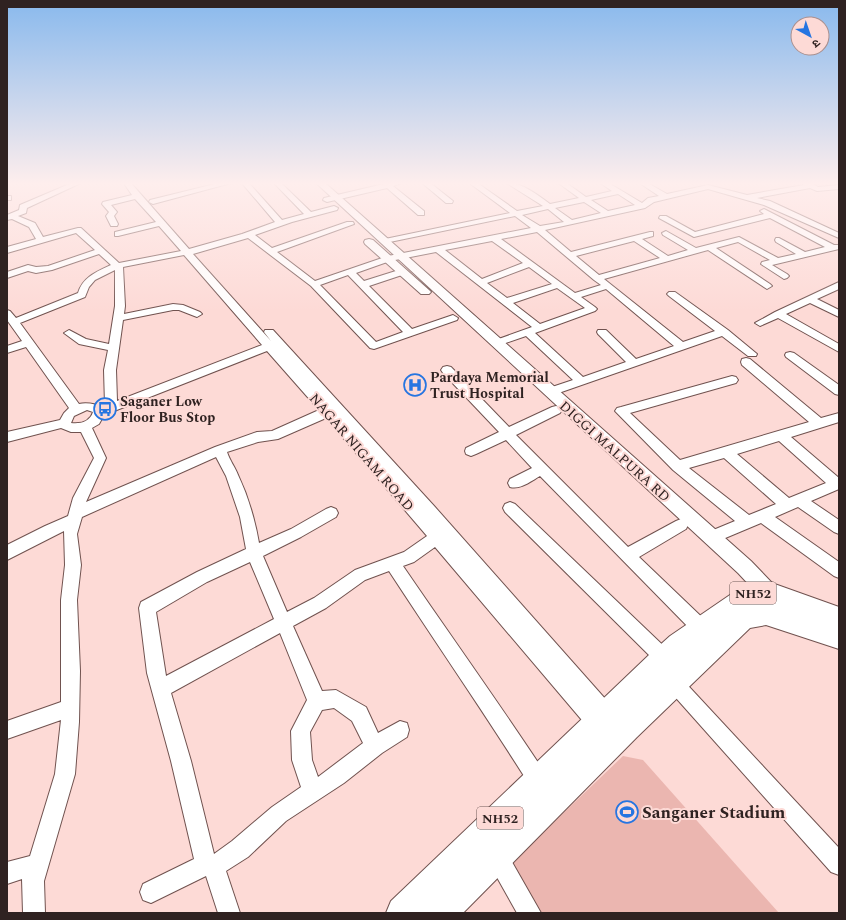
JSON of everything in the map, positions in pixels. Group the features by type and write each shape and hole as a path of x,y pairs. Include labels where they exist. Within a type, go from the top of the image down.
{"highway":[{"name":"NH52","path":"766,603 839,637"},
{"name":"NH52","path":"403,913 538,780 674,683 744,618 766,603"},
{"name":"NH52","path":"440,913 496,856 609,728 664,658 679,645 702,629 766,603 839,619"}],"main road":[{"name":"DIGGI MALPURA RD","path":"351,225 395,258 497,343 711,538 766,603"},
{"name":"DIGGI MALPURA RD","path":"364,225 385,241 402,272 556,410 766,603"}],"street":[{"path":"32,225 41,240"},
{"path":"118,234 153,225"},
{"name":"NAGAR NIGAM ROAD","path":"163,225 192,251 210,264"},
{"name":"NAGAR NIGAM ROAD","path":"171,225 192,251 274,344 430,511 609,728"},
{"path":"14,322 82,295 85,286 92,278 116,266 192,251 250,235 275,225"},
{"path":"271,251 347,225"},
{"path":"385,241 463,225"},
{"path":"531,225 682,346"},
{"path":"314,284 395,258 559,225"},
{"path":"676,225 694,234 731,225"},
{"path":"791,225 836,247"},
{"path":"815,225 839,236"},
{"path":"7,250 78,230 119,268 120,306 110,370 111,407"},
{"path":"666,233 695,251"},
{"path":"569,255 650,234"},
{"path":"250,235 314,284 374,346 453,318"},
{"path":"636,238 667,259"},
{"path":"495,239 592,309 497,343"},
{"path":"597,278 739,239 777,261"},
{"path":"779,240 804,255"},
{"path":"765,264 836,247"},
{"path":"709,248 767,286"},
{"path":"440,250 539,328"},
{"path":"7,275 28,268 41,270 101,251"},
{"path":"752,257 784,276"},
{"path":"481,282 530,264"},
{"path":"350,272 410,333"},
{"path":"363,285 402,272"},
{"path":"506,302 558,285"},
{"path":"760,322 839,285"},
{"path":"574,296 607,286"},
{"path":"672,294 724,332 749,358 818,423"},
{"path":"810,299 839,314"},
{"name":"NAGAR NIGAM ROAD","path":"243,302 327,412 609,728"},
{"path":"118,318 173,307 180,307 197,314"},
{"path":"7,313 76,409"},
{"path":"778,314 839,349"},
{"path":"528,332 581,381"},
{"path":"602,332 634,363"},
{"path":"550,392 724,332"},
{"path":"69,333 83,342 114,348"},
{"path":"7,350 28,342"},
{"path":"64,423 66,426 71,428 84,427 95,420 99,412 274,344"},
{"path":"790,355 839,391"},
{"path":"447,370 541,469 702,629"},
{"path":"732,380 621,411 678,466 747,522"},
{"path":"7,437 64,423 69,414 76,409 87,406 97,408 99,412"},
{"path":"471,451 556,410"},
{"path":"7,553 75,516 220,450 257,437 274,436 327,412"},
{"path":"678,466 781,436 839,417"},
{"path":"34,913 33,881 66,774 70,708 69,600 73,565 70,534 80,498 100,458 88,432 84,427"},
{"path":"711,538 838,484 781,436"},
{"path":"220,450 224,464 232,474 247,517 254,553 317,700"},
{"path":"726,452 793,503 839,528"},
{"path":"515,483 541,469"},
{"path":"510,508 664,658"},
{"path":"229,913 210,866 160,689 156,673 147,608 202,577 296,534 331,513"},
{"path":"763,516 839,571"},
{"path":"627,556 681,525"},
{"path":"160,689 320,603 360,575 409,557 437,537"},
{"path":"393,564 472,682 487,701 538,780"},
{"path":"674,683 839,864"},
{"path":"317,700 336,699 358,714 375,746"},
{"path":"313,792 302,760 300,731 317,700"},
{"path":"7,730 70,708"},
{"path":"151,892 210,866 240,849 279,814 337,776 375,746 400,730"},
{"path":"496,856 530,913"},
{"path":"7,873 38,864"}],"shaded area":[{"name":"Sanganer Stadium","path":"623,756 643,760 779,913 541,913 510,864"}],"place":[{"name":"Pardaya Memorial Trust Hospital","path":"415,385"},
{"name":"Saganer Low Floor Bus Stop","path":"105,409"},
{"name":"Sanganer Stadium","path":"627,812"}]}
